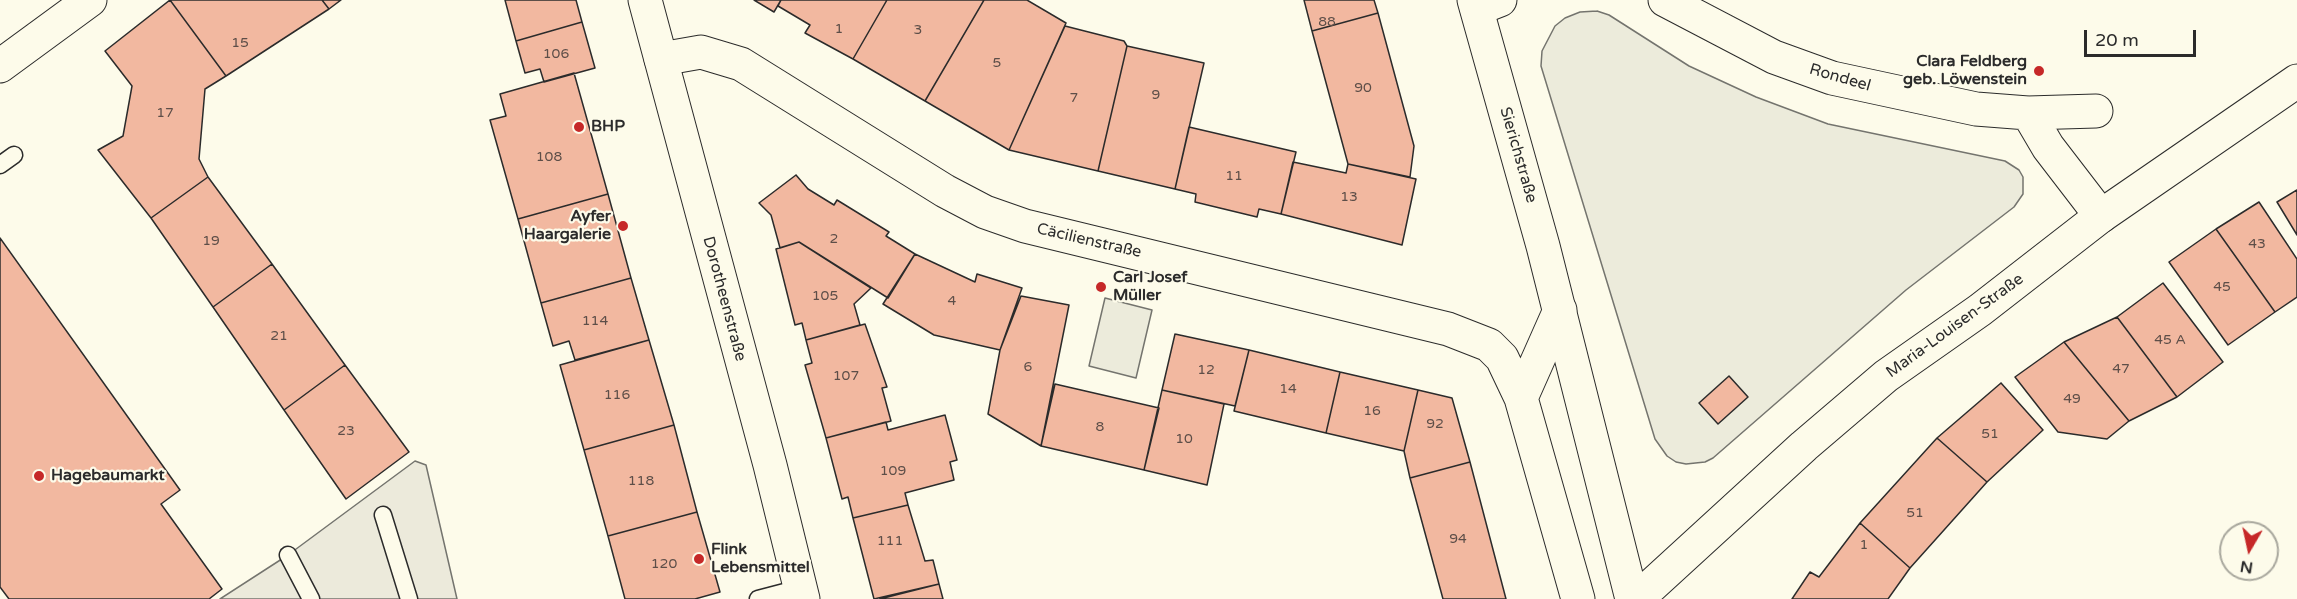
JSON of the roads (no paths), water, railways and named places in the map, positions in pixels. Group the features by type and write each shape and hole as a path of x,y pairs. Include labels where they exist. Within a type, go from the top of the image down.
{"street":[{"path":"0,66 90,0"},
{"name":"Dorotheenstraße","path":"645,0 801,593"},
{"name":"Rondeel","path":"1665,0 1774,57 1832,78 1976,109 2028,113 2096,111"},
{"name":"Sierichstraße","path":"1484,3 1632,599"},
{"name":"Cäcilienstraße","path":"661,59 701,52 741,64 945,191 985,212 1025,226 1254,280 1471,336 1489,345 1502,358 1521,398"},
{"name":"Maria-Louisen-Straße","path":"1637,599 1804,446 1886,376 1980,310 2101,216 2297,81"},
{"path":"2028,113 2048,147 2101,216"},
{"path":"1560,310 1521,398 1578,599"}],"lane":[{"path":"0,165 14,155"},
{"path":"383,515 409,599"},
{"path":"288,555 311,599"},
{"path":"758,599 801,593"}],"place":[{"name":"Clara Feldberg geb. Löwenstein","path":"2039,71"},
{"name":"BHP","path":"579,127"},
{"name":"Ayfer Haargalerie","path":"623,226"},
{"name":"Carl Josef Müller","path":"1101,287"},
{"name":"Hagebaumarkt","path":"39,476"},
{"name":"Flink Lebensmittel","path":"699,559"}]}
